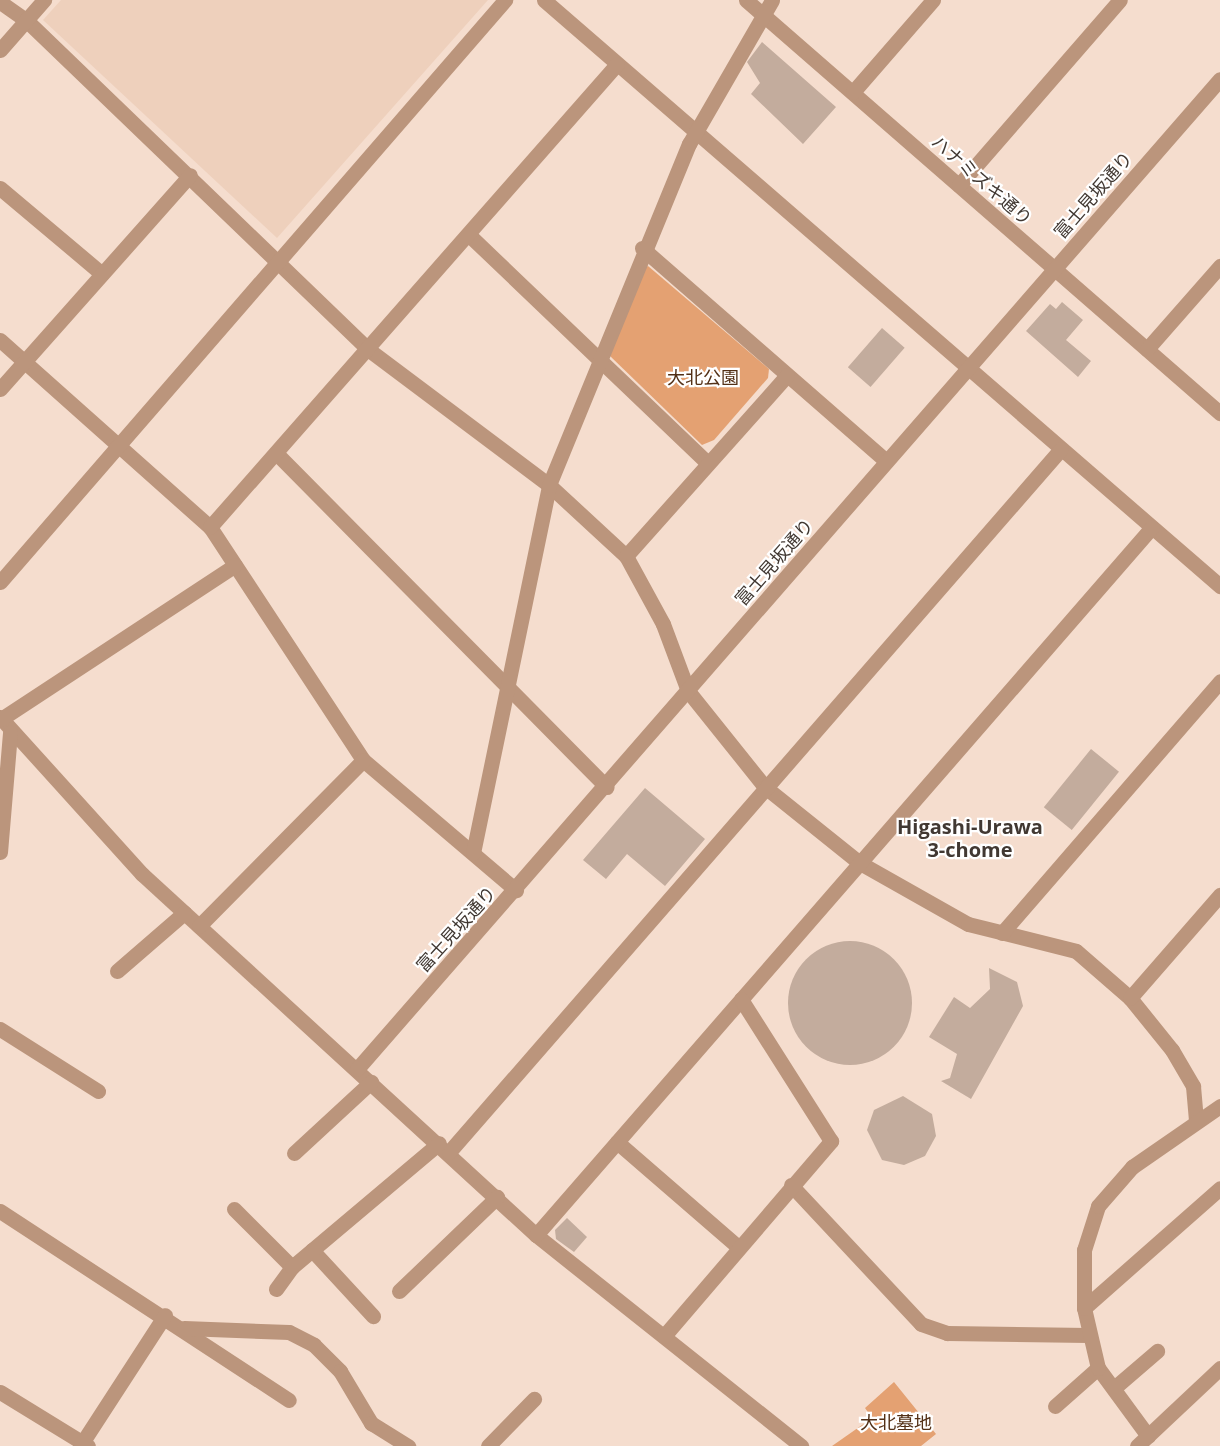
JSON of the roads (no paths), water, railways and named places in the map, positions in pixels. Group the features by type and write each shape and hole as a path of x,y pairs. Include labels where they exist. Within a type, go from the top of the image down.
{"street":[{"path":"0,50 44,0"},
{"path":"0,582 505,0"},
{"path":"543,0 696,130 1220,586"},
{"name":"ハナミズキ通り","path":"746,0 1220,412"},
{"path":"473,853 549,485 642,248 696,130 772,0"},
{"path":"853,92 933,0"},
{"path":"959,185 1120,0"},
{"path":"0,2 27,20 279,260 369,350 549,485 626,556 663,624 688,691 765,787 860,863 968,924 1076,951 1130,998 1172,1050 1193,1086 1197,1120"},
{"path":"210,527 369,350 617,64"},
{"name":"富士見坂通り","path":"357,1069 606,787 1220,78"},
{"path":"0,389 190,175"},
{"path":"0,188 102,274"},
{"path":"469,235 599,356 708,463"},
{"path":"642,248 886,461"},
{"path":"1148,349 1220,266"},
{"path":"0,340 120,443 210,527 363,759 516,890"},
{"path":"626,556 787,375"},
{"path":"276,1289 292,1267 312,1250 444,1147 765,787 1061,448"},
{"path":"276,453 606,787"},
{"path":"536,1235 1152,527"},
{"path":"235,565 1,718 10,732 184,913 444,1147 536,1235 801,1446"},
{"path":"1002,933 1220,681"},
{"path":"1,850 4,749 10,732"},
{"path":"199,926 363,759"},
{"path":"1130,998 1220,895"},
{"path":"117,971 184,913"},
{"path":"664,1336 737,1246 831,1141 741,999"},
{"path":"0,1029 98,1090"},
{"path":"294,1153 371,1082"},
{"path":"1220,1106 1132,1167 1098,1206 1084,1250 1084,1308 1088,1335 1098,1368 1114,1388 1142,1441 1220,1368"},
{"path":"617,1142 737,1246"},
{"path":"791,1185 921,1324 947,1333 1088,1335"},
{"path":"1084,1308 1220,1188"},
{"path":"399,1291 497,1197"},
{"path":"234,1209 292,1267"},
{"path":"0,1211 165,1315 184,1328 190,1339 289,1400"},
{"path":"312,1250 373,1316"},
{"path":"0,1392 83,1445 165,1315"},
{"path":"184,1328 268,1330 314,1345 340,1371 372,1424 408,1446"},
{"path":"1114,1388 1157,1351"},
{"path":"1055,1406 1098,1368"},
{"path":"488,1446 534,1399"}],"district":[{"name":"Higashi-Urawa 3-chome","path":"970,838"}],"park label":[{"name":"大北公園","path":"703,377"},
{"name":"大北墓地","path":"896,1422"}]}
